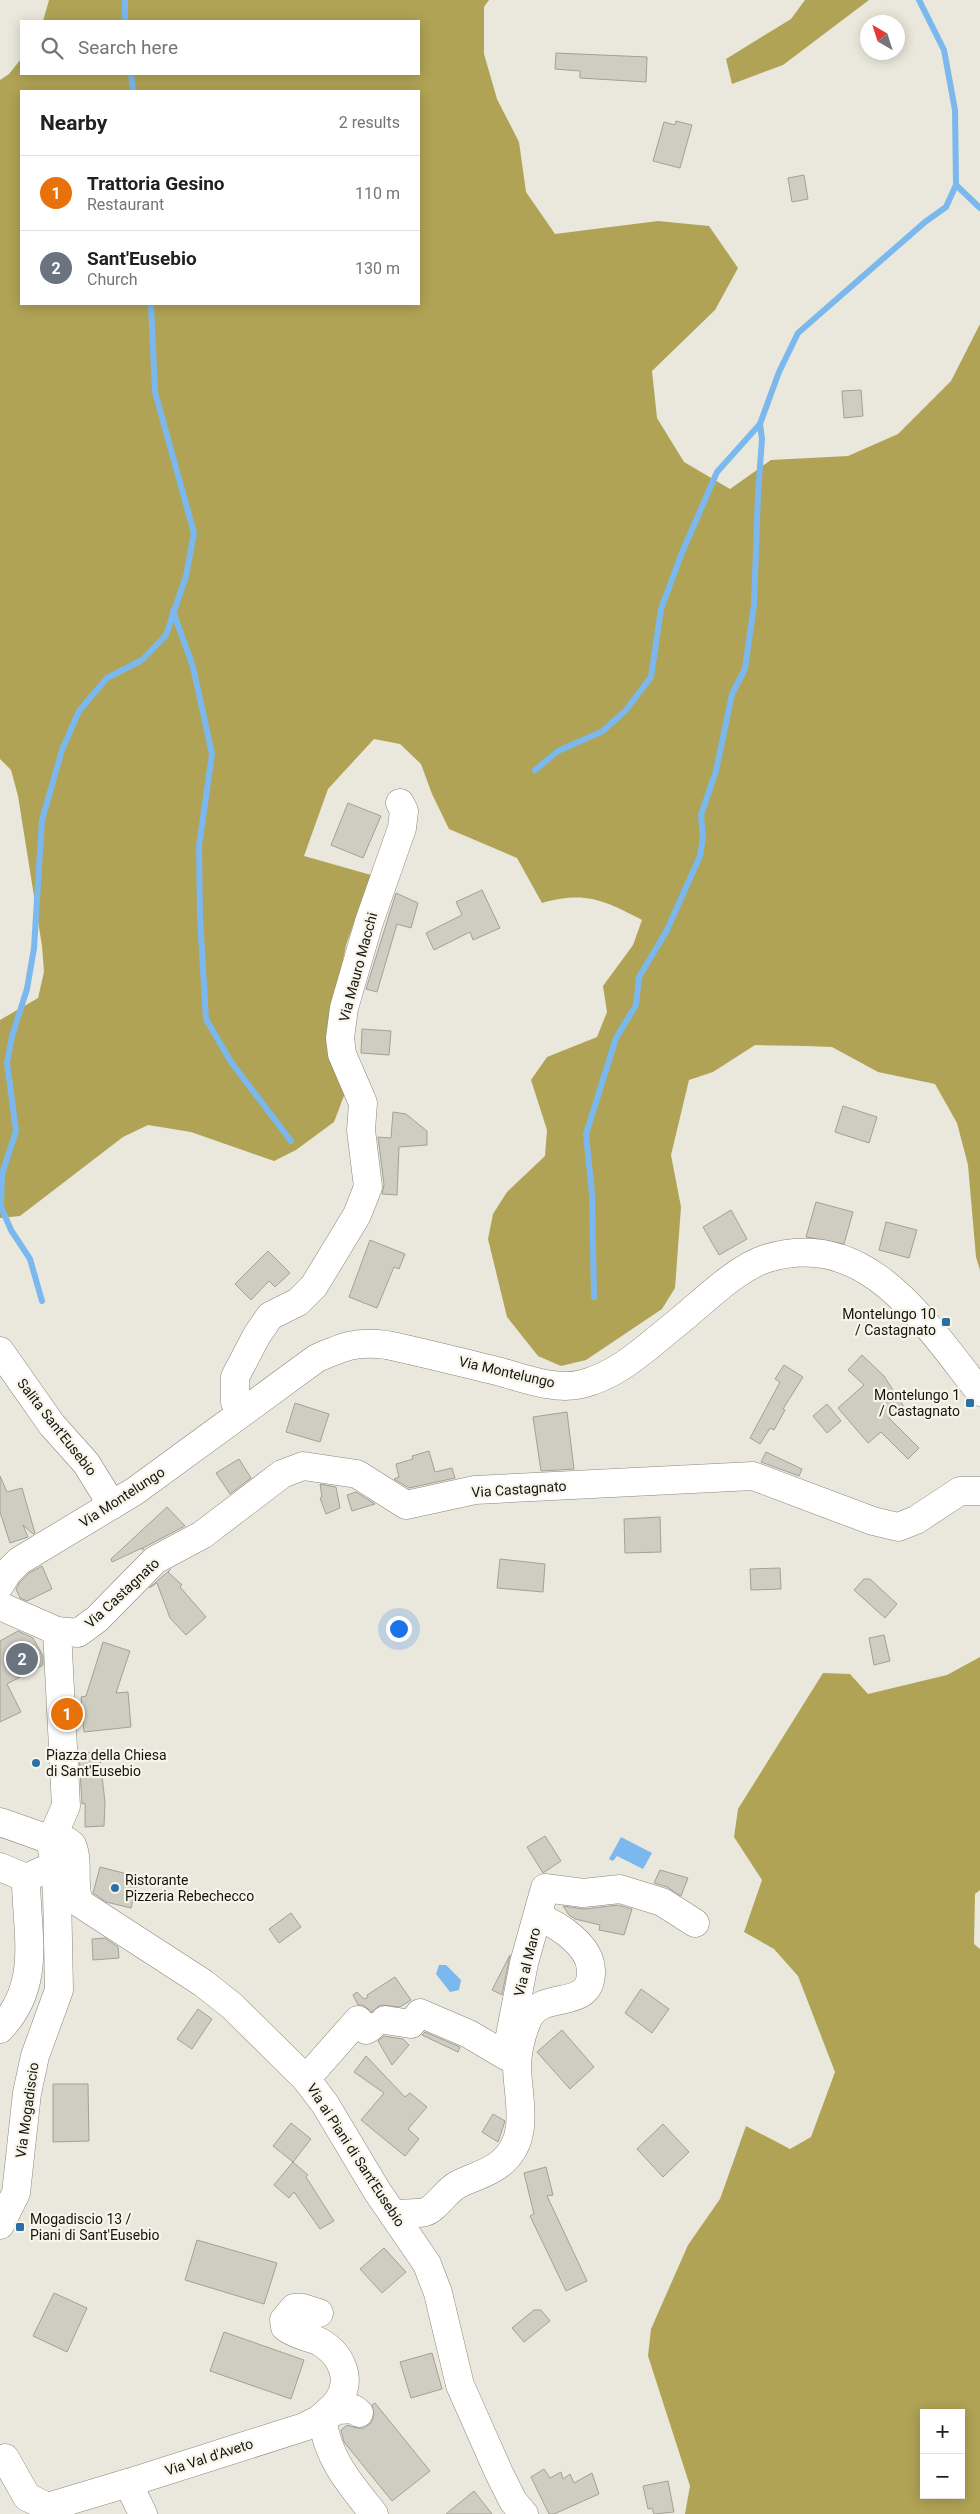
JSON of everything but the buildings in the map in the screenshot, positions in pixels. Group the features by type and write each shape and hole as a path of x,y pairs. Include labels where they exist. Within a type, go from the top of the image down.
{"street":[{"name":"Via Mauro Macchi","path":"240,1413 235,1402 235,1377 257,1335 270,1316 298,1302 314,1286 357,1215 368,1187 361,1130 363,1103 342,1054 340,1038 344,1008 352,979 369,922 402,828 404,811 400,802"},
{"name":"Via Montelungo","path":"4,1579 19,1561 135,1491 317,1358 342,1347 364,1342 407,1349 550,1384 580,1385 606,1377 633,1358 741,1272 765,1259 793,1254 824,1254 859,1264 883,1280 917,1314 980,1392"},
{"name":"Salita Sant'Eusebio","path":"0,1351 47,1418 86,1463 112,1505"},
{"name":"Via Castagnato","path":"68,1632 97,1619 155,1560 202,1534 282,1474 303,1466 357,1474 406,1505 475,1490 753,1476 873,1521 898,1527 916,1520 960,1491 980,1491"},
{"path":"0,1606 68,1632 59,1664 66,1806 54,1860 26,1878"},
{"path":"0,1822 54,1860"},
{"name":"Via ai Piani di Sant'Eusebio","path":"54,1860 67,1841 72,1846 76,1861 77,1899 81,1904 203,1983 232,2006 306,2079 325,2104 377,2191 395,2214 427,2264 438,2293 460,2385 499,2474 513,2502 524,2514"},
{"name":"Via Mogadiscio","path":"0,2225 11,2207 16,2193 27,2093 35,2056 59,1990 60,1934 54,1860"},
{"path":"0,1867 26,1878"},
{"path":"0,2029 19,2005 30,1970 26,1878"},
{"name":"Via al Maro","path":"306,2079 358,2020 366,2030 378,2023 411,2024 420,2013 469,2034 506,2056 524,1963 545,1888 583,1893 620,1889 662,1902 695,1923"},
{"path":"395,2214 426,2212 455,2186 488,2172 501,2163 516,2144 521,2119 517,2065 528,2018 540,2006 576,1998 584,1992 591,1976 589,1962 578,1944 552,1923 538,1916"},
{"name":"Via Val d'Aveto","path":"320,2313 303,2308 294,2308 284,2320 285,2327 292,2333 319,2342 333,2351 343,2367 342,2394 338,2403 322,2417"},
{"name":"Via Val d'Aveto","path":"6,2458 27,2497 48,2507 304,2426 346,2408 354,2409 359,2413"},
{"path":"322,2417 324,2437 340,2471 374,2514"},
{"path":"128,2483 143,2514"}],"shaded area":[{"path":"49,0 489,0 484,7 484,54 497,99 519,142 526,192 555,234 658,221 709,226 738,268 715,310 652,371 657,418 684,462 730,489 771,460 848,456 898,434 951,381 980,324 980,1270 976,1257 968,1165 957,1123 935,1084 878,1072 832,1047 755,1045 713,1072 689,1080 671,1155 681,1207 675,1288 662,1309 586,1360 561,1366 538,1356 507,1317 488,1239 493,1214 507,1192 545,1156 547,1130 531,1080 547,1057 597,1037 607,1012 603,986 633,945 642,920 594,899 557,899 542,903 517,858 449,829 432,794 421,764 400,744 374,739 328,789 304,856 371,875 346,945 333,1012 345,1093 334,1122 296,1150 274,1161 191,1132 148,1125 123,1137 20,1216 0,1218 0,1020 38,998 44,972 42,946 18,796 11,770 0,759 0,80 9,74 20,60 20,75 420,75 420,20 43,20"},
{"path":"805,0 869,0 783,65 732,84 726,59 791,19"},
{"path":"980,1657 980,1890 975,1894 974,1944 980,1949 980,2514 685,2514 690,2486 648,2356 651,2329 688,2245 720,2199 746,2126 790,2149 811,2137 835,2072 798,1976 774,1949 744,1932 762,1880 734,1837 738,1809 823,1673 850,1674 868,1694 947,1675"}],"water":[{"path":"621,1837 652,1853 643,1869 617,1856 613,1861 609,1859"},
{"path":"439,1965 446,1965 461,1980 459,1990 450,1992 436,1974"}],"waterway":[{"path":"125,0 125,20"},
{"path":"535,770 558,751 603,731 626,710 651,677 661,609 681,555 717,472 760,424 779,372 798,333 925,222 946,207 956,185 955,110 944,50 919,0"},
{"path":"131,75 133,90"},
{"path":"956,185 980,208"},
{"path":"42,1301 30,1259 11,1230 1,1207 2,1174 16,1131 7,1063 12,1036 27,989 34,948 42,820 62,750 79,711 107,678 142,660 166,635 186,576 194,533 155,392 151,305"},
{"path":"594,1297 592,1194 586,1134 616,1038 636,1005 639,977 666,932 700,856 703,836 701,815 716,771 732,694 745,669 754,604 762,439 760,424"},
{"path":"173,611 193,667 212,754 199,846 200,918 206,1019 231,1062 291,1141"}],"place":[{"name":"Montelungo 10 / Castagnato","path":"946,1322"},
{"name":"Montelungo 1 / Castagnato","path":"970,1403"},
{"name":"Sant'Eusebio","path":"22,1659"},
{"name":"Trattoria Gesino","path":"67,1714"},
{"name":"Piazza della Chiesa di Sant'Eusebio","path":"36,1763"},
{"name":"Ristorante Pizzeria Rebechecco","path":"115,1888"},
{"name":"Mogadiscio 13 / Piani di Sant'Eusebio","path":"20,2227"}]}
